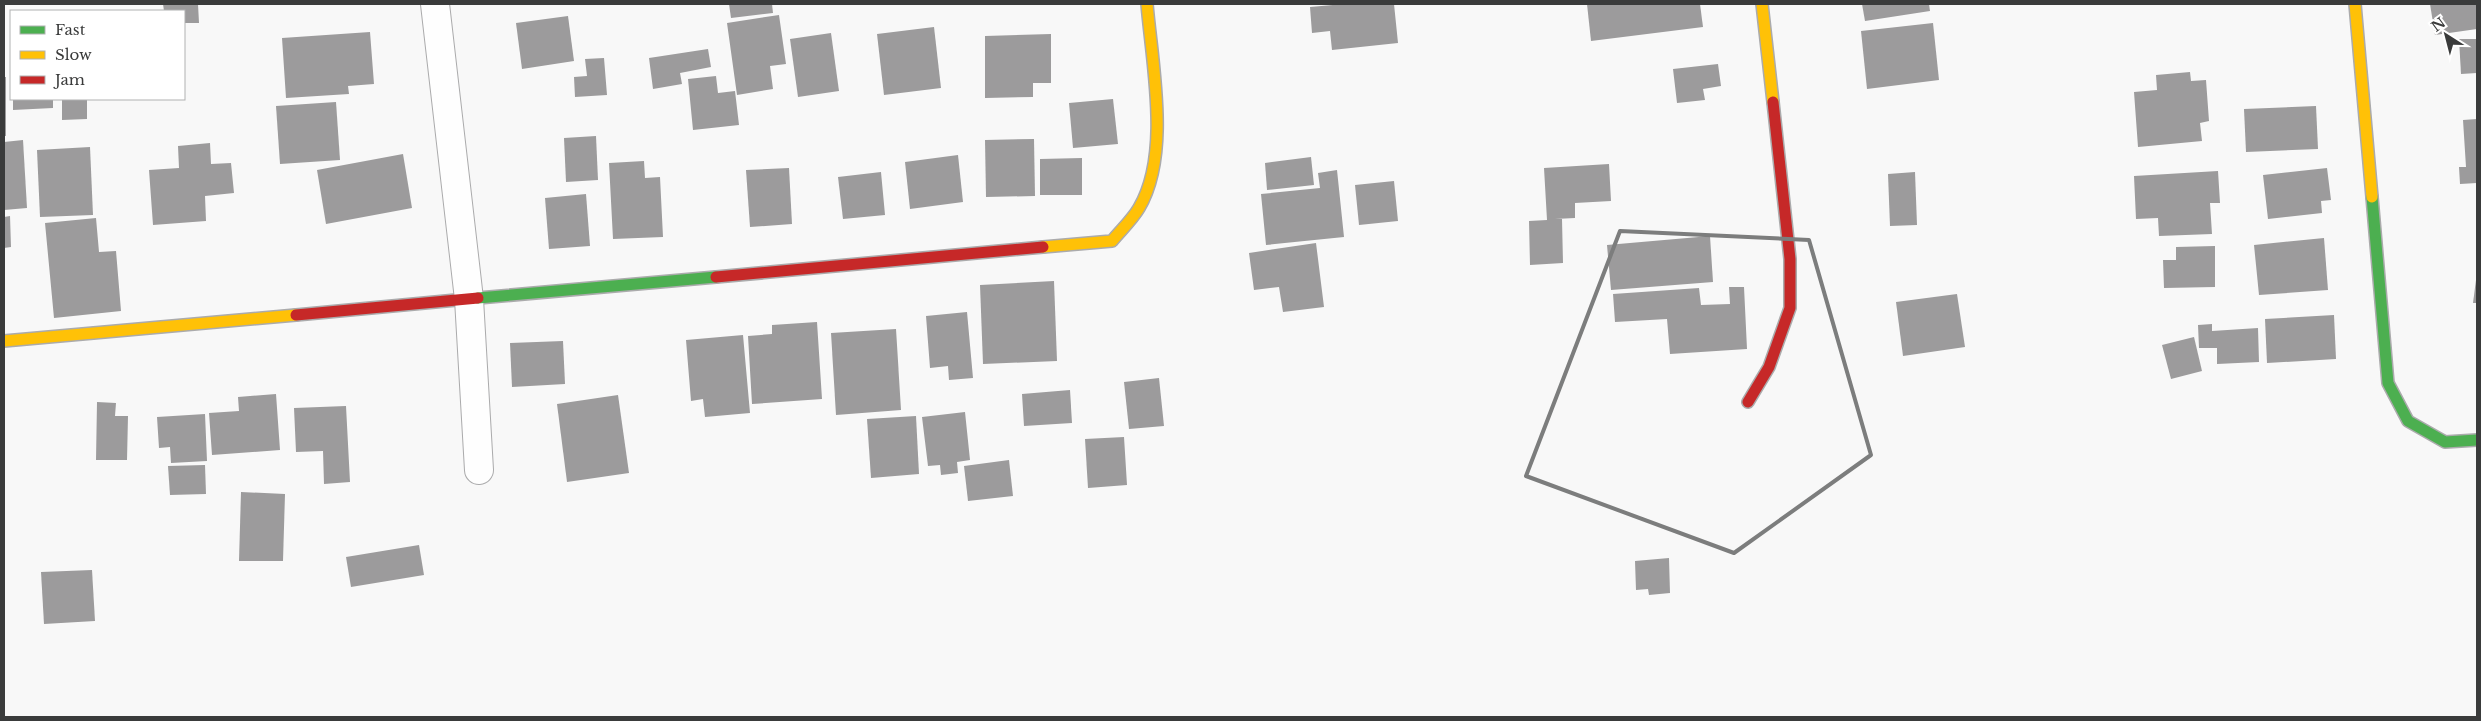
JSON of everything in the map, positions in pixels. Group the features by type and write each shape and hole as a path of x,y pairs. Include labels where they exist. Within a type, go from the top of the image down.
{"street":[{"path":"435,4 469,299 479,470"},
{"path":"4,341 1112,241 1140,207 1151,175 1156,129 1147,4"},
{"path":"1748,402 1769,367 1790,308 1790,259 1762,4"},
{"path":"2355,4 2388,383 2408,421 2445,442 2477,440"}],"highlighted area":[{"path":"1620,231 1809,240 1871,455 1734,553 1526,476"}],"building":[{"path":"163,4 198,4 199,23 185,23 185,10 164,10"},
{"path":"729,4 772,4 773,13 731,18"},
{"path":"1344,4 1394,4 1398,43 1332,50 1330,31 1312,33 1310,7"},
{"path":"1587,4 1700,4 1703,27 1591,41"},
{"path":"1862,4 1929,4 1930,11 1865,21"},
{"path":"2430,4 2477,4 2477,29 2435,35"},
{"path":"779,15 786,64 770,66 773,89 737,95 727,23"},
{"path":"568,16 574,61 522,69 516,23"},
{"path":"1933,23 1939,80 1867,89 1861,31"},
{"path":"934,27 941,88 884,95 877,34"},
{"path":"370,32 374,84 348,86 349,94 286,98 282,38"},
{"path":"831,33 839,91 798,97 790,39"},
{"path":"1051,34 1051,83 1033,83 1033,97 985,98 985,36"},
{"path":"2459,39 2477,39 2477,73 2461,74"},
{"path":"708,49 711,67 680,73 682,84 653,89 649,58"},
{"path":"604,58 607,95 575,97 574,77 587,76 585,59"},
{"path":"1718,64 1721,86 1703,89 1705,100 1677,103 1673,69"},
{"path":"2190,72 2191,81 2206,80 2209,121 2200,123 2202,141 2138,147 2134,92 2157,90 2156,75"},
{"path":"716,76 718,93 735,91 739,125 693,130 688,79"},
{"path":"4,77 6,77 6,136 4,136"},
{"path":"1113,99 1118,144 1073,148 1069,103"},
{"path":"13,100 53,100 53,108 13,110"},
{"path":"62,100 87,100 87,119 62,120"},
{"path":"336,102 340,160 280,164 276,106"},
{"path":"2316,106 2318,149 2246,152 2244,109"},
{"path":"2477,119 2477,183 2460,184 2459,167 2466,167 2463,120"},
{"path":"596,136 598,180 566,182 564,138"},
{"path":"1034,139 1035,196 986,197 985,140"},
{"path":"23,140 27,208 4,210 4,142"},
{"path":"210,143 211,164 231,163 234,193 205,196 206,221 153,225 149,170 179,168 178,146"},
{"path":"90,147 93,215 40,217 37,150"},
{"path":"403,154 412,208 326,224 317,170"},
{"path":"958,155 963,202 910,209 905,162"},
{"path":"1311,157 1314,185 1267,190 1265,163"},
{"path":"1082,158 1082,195 1040,195 1040,159"},
{"path":"644,161 645,178 660,177 663,237 613,239 609,163"},
{"path":"1609,164 1611,201 1575,203 1575,218 1555,219 1562,219 1563,263 1530,265 1529,221 1547,220 1544,168"},
{"path":"789,168 792,224 750,227 746,170"},
{"path":"2327,168 2331,200 2321,201 2322,213 2268,219 2263,175"},
{"path":"1337,170 1344,237 1266,245 1261,194 1320,188 1318,173"},
{"path":"2218,171 2220,203 2210,203 2212,234 2159,236 2158,218 2136,219 2134,176"},
{"path":"881,172 885,215 843,219 838,177"},
{"path":"1915,172 1917,225 1890,226 1888,174"},
{"path":"1394,181 1398,221 1359,225 1355,185"},
{"path":"586,194 590,246 549,249 545,198"},
{"path":"10,216 11,247 4,248 4,217"},
{"path":"96,218 99,252 116,251 121,311 54,318 45,223"},
{"path":"1710,236 1713,282 1611,290 1607,245"},
{"path":"2324,238 2328,290 2259,295 2254,245"},
{"path":"1316,243 1324,307 1283,312 1279,287 1254,290 1249,253"},
{"path":"2215,246 2215,287 2164,288 2163,260 2176,260 2176,247"},
{"path":"2476,280 2477,303 2473,303"},
{"path":"1054,281 1057,361 983,364 980,285"},
{"path":"1729,287 1744,287 1747,349 1670,354 1667,319 1615,322 1613,294 1699,288 1701,305 1730,304"},
{"path":"1957,294 1965,347 1903,356 1896,302"},
{"path":"967,312 973,378 949,380 948,366 930,368 926,316"},
{"path":"2334,315 2336,359 2267,363 2265,319"},
{"path":"817,322 822,399 752,404 748,336 772,334 772,325"},
{"path":"2212,324 2212,331 2258,328 2259,362 2217,364 2217,348 2199,348 2198,325"},
{"path":"896,329 901,410 836,415 831,333"},
{"path":"743,335 750,413 705,417 703,399 691,401 686,340"},
{"path":"2194,337 2202,371 2171,379 2162,345"},
{"path":"563,341 565,384 512,387 510,343"},
{"path":"1159,378 1164,426 1129,429 1124,382"},
{"path":"1070,390 1072,423 1024,426 1022,394"},
{"path":"276,394 280,450 212,455 209,413 239,411 238,397"},
{"path":"618,395 629,473 567,482 557,404"},
{"path":"97,402 116,403 115,416 128,416 127,460 96,460"},
{"path":"346,406 350,482 324,484 323,451 296,452 294,408"},
{"path":"965,412 970,460 957,462 958,473 941,475 940,465 928,466 922,417"},
{"path":"205,414 207,461 171,463 170,447 159,448 157,417"},
{"path":"916,416 919,474 871,478 867,419"},
{"path":"1124,437 1127,485 1088,488 1085,439"},
{"path":"1009,460 1013,496 968,501 964,466"},
{"path":"205,465 206,494 170,495 168,466"},
{"path":"241,492 285,494 283,561 239,561"},
{"path":"419,545 424,575 351,587 346,557"},
{"path":"1669,558 1670,593 1649,595 1648,589 1636,590 1635,561"},
{"path":"92,570 95,621 44,624 41,572"}],"traffic: fast":[{"path":"2372,197 2388,383 2408,421 2445,442 2477,440"},
{"path":"478,298 716,277"}],"traffic: slow":[{"path":"1043,247 1112,241 1139,208 1149,186 1157,136 1157,108 1147,4"},
{"path":"1762,4 1773,102"},
{"path":"2355,4 2372,197"},
{"path":"4,341 296,315"}],"traffic: jam":[{"path":"1748,402 1769,367 1790,308 1790,259 1773,102"},
{"path":"716,277 1043,247"},
{"path":"296,315 478,298"}]}
